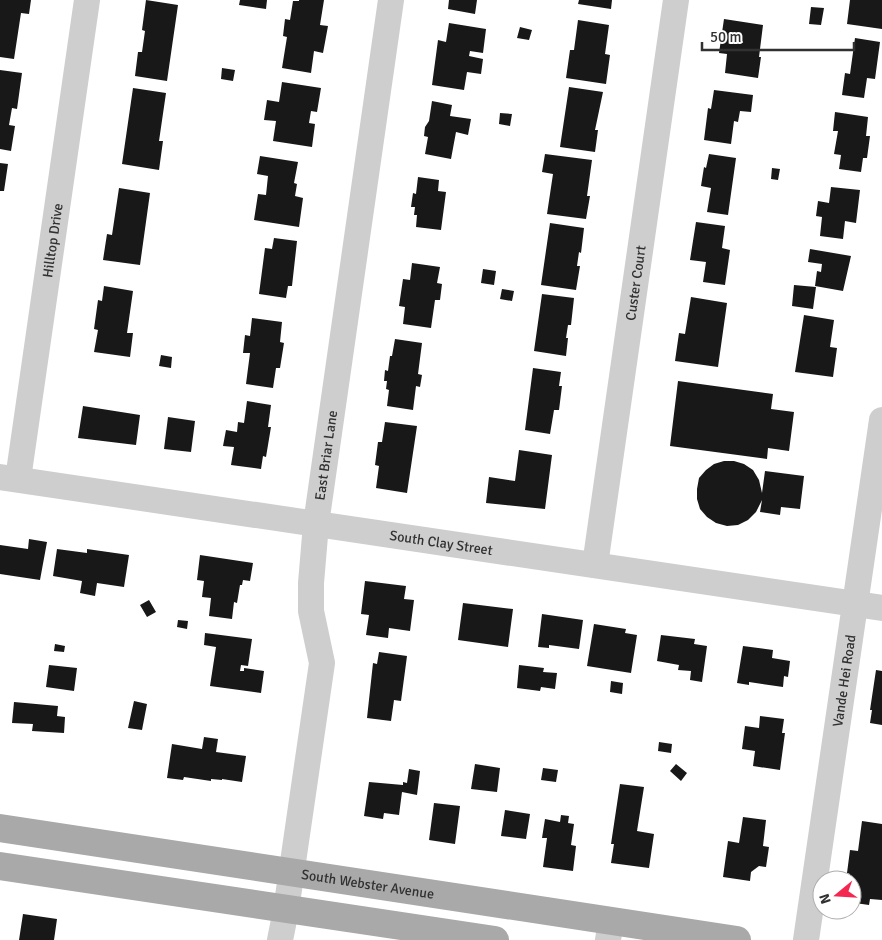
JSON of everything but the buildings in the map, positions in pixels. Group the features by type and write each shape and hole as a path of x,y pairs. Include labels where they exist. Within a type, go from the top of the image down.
{"main road":[{"name":"South Webster Avenue","path":"0,828 292,872 610,930 737,940"},
{"path":"0,866 494,940"}],"street":[{"name":"Hilltop Drive","path":"9,478 87,0"},
{"name":"East Briar Lane","path":"280,940 292,872 322,663 311,611 311,583 316,524 391,0"},
{"name":"Custer Court","path":"595,565 676,0"},
{"name":"Vande Hei Road","path":"806,940 882,420"},
{"name":"South Clay Street","path":"9,478 882,608"}]}
